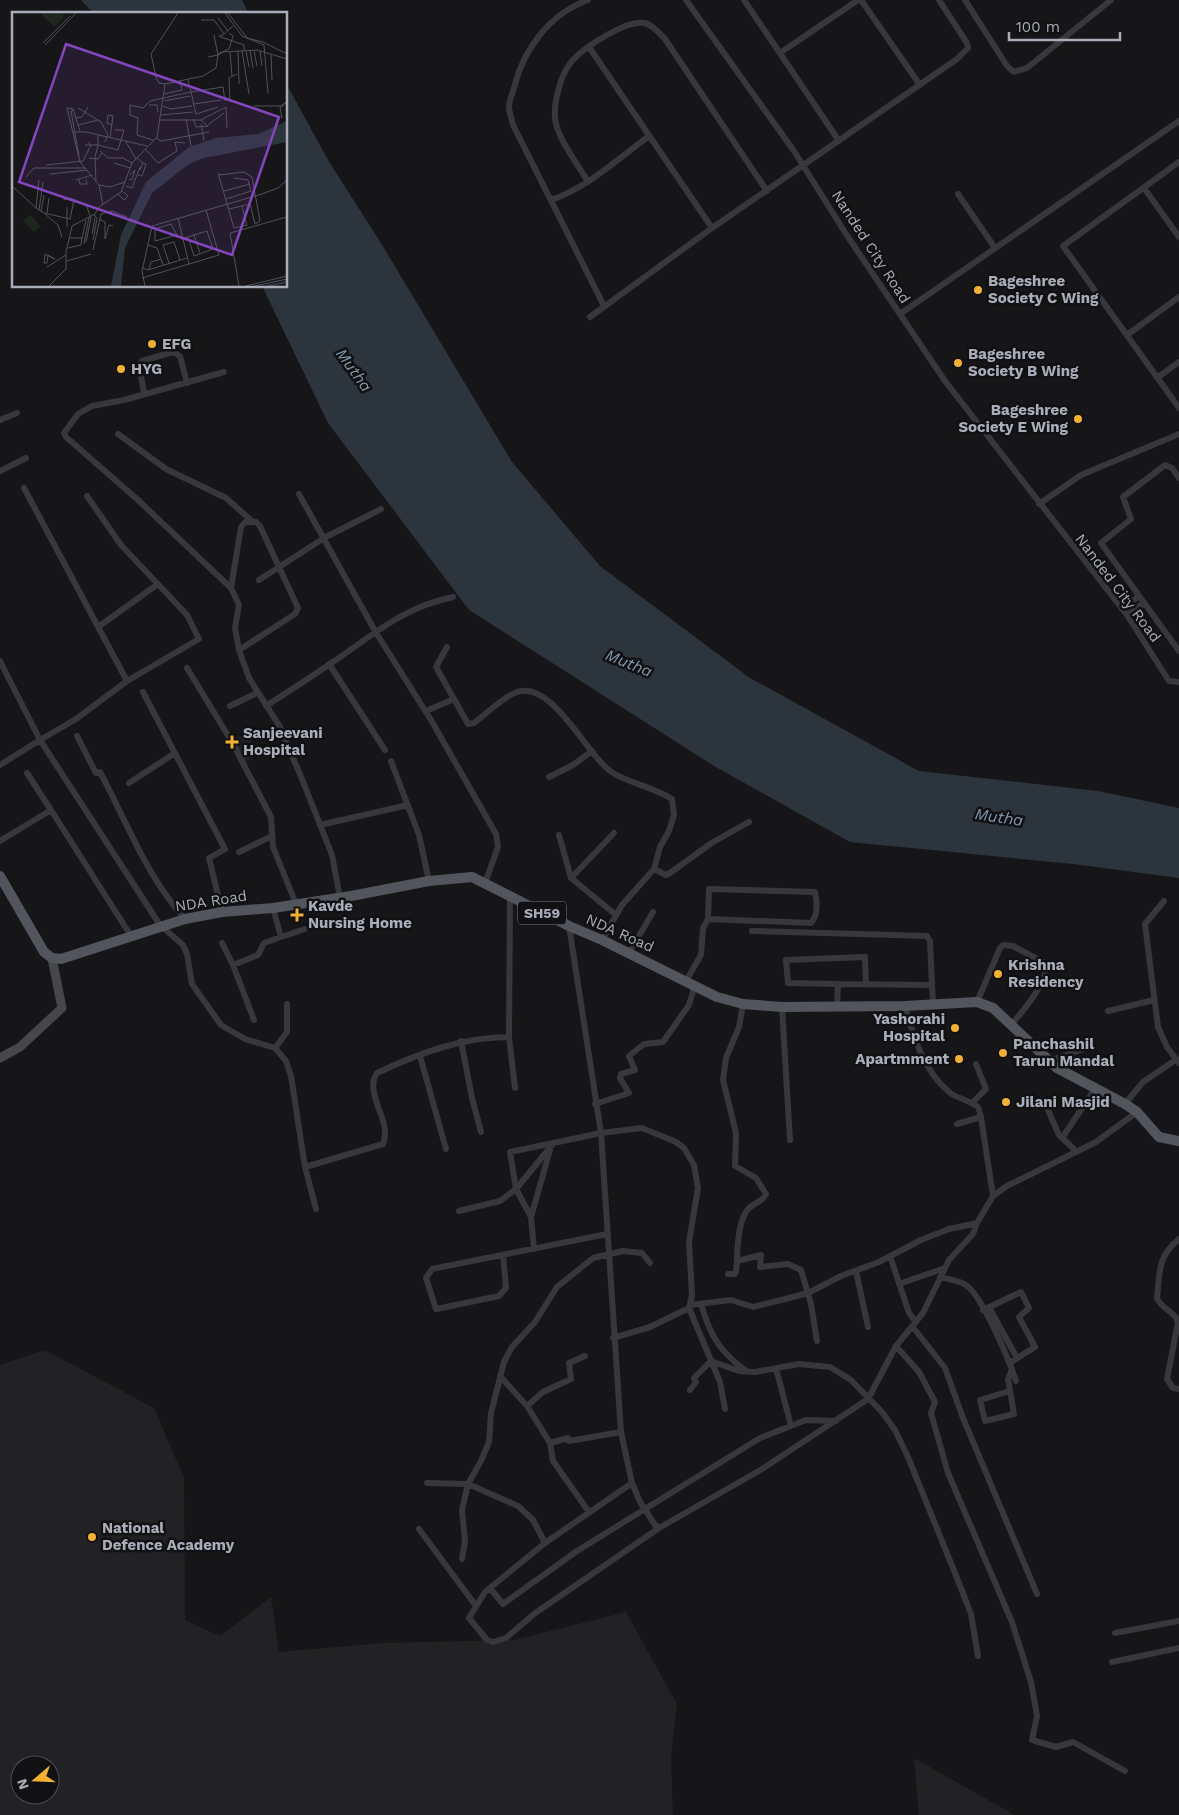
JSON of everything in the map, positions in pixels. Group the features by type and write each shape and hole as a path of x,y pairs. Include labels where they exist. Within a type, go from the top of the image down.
{"main road":[{"path":"0,876 38,943 44,952 52,958"},
{"name":"NDA Road","path":"52,958 68,958 160,925 185,919 222,912 272,908 340,898 429,881 472,877 717,997 743,1004 782,1007 905,1006 977,1002 993,1008 1050,1061 1094,1089 1137,1112 1159,1137 1179,1141"}],"street":[{"path":"588,0 548,25 527,51 517,75 509,107 513,125 604,306"},
{"name":"Nanded City Road","path":"686,0 804,166 945,381 1125,612 1169,681 1179,682"},
{"path":"744,0 839,141"},
{"path":"780,53 859,0 920,85"},
{"path":"590,317 712,228 958,59 968,48 963,34 938,0"},
{"path":"965,0 1007,66 1014,72 1027,68 1111,0"},
{"path":"588,182 561,134 554,117 564,73 569,64 589,46 632,24 644,23 653,27 665,39 767,190"},
{"path":"589,46 712,228"},
{"path":"900,314 1179,121"},
{"path":"550,200 573,191 588,182 649,136"},
{"path":"1179,162 1063,246 1179,408"},
{"path":"1144,188 1179,237"},
{"path":"958,194 995,248"},
{"path":"1127,336 1179,297"},
{"path":"144,393 139,366 142,361 173,352 180,356 187,383"},
{"path":"1157,378 1179,362"},
{"path":"224,372 85,409 64,429 64,432 66,437 145,507 231,588 239,605 235,628 239,650 257,693 280,727 320,825 332,855 340,898"},
{"path":"0,420 17,414"},
{"path":"118,434 166,469 226,498 260,526 298,608 295,614 239,650"},
{"path":"1039,504 1081,475 1179,434"},
{"path":"0,471 26,458"},
{"path":"1179,478 1172,468 1165,466 1123,497 1131,519 1102,542 1138,596 1179,650"},
{"path":"24,488 127,681"},
{"path":"300,494 375,631 426,711 496,834 498,847 485,883"},
{"path":"0,765 76,719 127,681 199,639 187,615 121,545 87,496"},
{"path":"259,580 324,538 381,509"},
{"path":"231,588 242,527 245,522 252,521"},
{"path":"98,627 158,584"},
{"path":"1125,612 1138,596"},
{"path":"266,706 375,631 421,604 453,597"},
{"path":"1125,612 1144,603"},
{"path":"447,647 436,667 468,724 471,725 516,692 531,692 544,698 562,714 592,751 613,773 664,793 672,799 674,815 669,831 660,847 654,869 616,915 602,940"},
{"path":"0,661 40,740 160,925 183,945 187,954 192,984 221,1024 245,1039 275,1048 286,1061 291,1076 304,1167 316,1209"},
{"path":"329,664 385,750"},
{"path":"187,668 232,742 271,817 273,847 296,904"},
{"path":"143,692 225,849 210,858 222,912"},
{"path":"230,706 257,693"},
{"path":"426,711 454,699"},
{"path":"77,736 96,773 100,772 122,813 128,831 160,887 185,919"},
{"path":"549,777 572,765 592,751"},
{"path":"129,783 175,753"},
{"path":"391,762 419,835 429,881"},
{"path":"27,774 131,936"},
{"path":"320,825 408,806"},
{"path":"0,841 51,810"},
{"path":"654,869 666,874 670,873 712,842 749,822"},
{"path":"571,878 614,833"},
{"path":"559,835 571,878 616,915"},
{"path":"239,852 272,836"},
{"path":"596,1104 629,1093 620,1078 620,1074 635,1070 629,1056 644,1044 664,1042 689,1004 691,983 701,955 702,928 708,918 709,889 815,892 815,915 811,922 708,918"},
{"path":"510,897 509,1037 516,1088"},
{"path":"1125,1104 1143,1082 1178,1061 1162,1039 1154,1000 1145,924 1164,901"},
{"path":"272,908 281,937"},
{"path":"629,953 653,912"},
{"path":"569,926 601,1133 613,1338 621,1432 632,1483 645,1509 659,1528"},
{"path":"233,965 258,955 264,943 305,929"},
{"path":"752,931 927,936 930,942 933,1003"},
{"path":"222,943 233,965 254,1020"},
{"path":"977,1002 1003,945 1013,946 1045,963 1047,967 1043,979 1015,1029"},
{"path":"866,985 865,957 786,960 788,983 866,985 932,985"},
{"path":"0,1058 20,1047 62,1008 52,958"},
{"path":"837,1006 838,984"},
{"path":"1108,1011 1154,1000"},
{"path":"275,1048 287,1032 287,1004"},
{"path":"728,1274 735,1274 736,1272 741,1227 747,1211 763,1200 766,1194 756,1178 735,1166 736,1133 723,1080 726,1058 739,1027 743,1004"},
{"path":"905,1006 915,1041 924,1062 950,1093 972,1102 978,1107 993,1196"},
{"path":"782,1007 790,1140"},
{"path":"304,1167 383,1144 385,1139 384,1128 373,1084 374,1078 384,1070 461,1041 486,1037 509,1037"},
{"path":"461,1041 481,1132"},
{"path":"1050,1061 1089,1047"},
{"path":"420,1056 446,1149"},
{"path":"972,1102 986,1089 976,1064"},
{"path":"1062,1138 1094,1089"},
{"path":"1044,1101 1052,1122 1062,1138 1074,1149"},
{"path":"632,1483 545,1543 480,1597 469,1618 487,1640 493,1642 506,1638 534,1614 659,1528 762,1469 868,1399 896,1346 923,1312 945,1268 973,1234 977,1223 993,1196 1006,1186 1096,1142 1137,1112"},
{"path":"957,1124 981,1117"},
{"path":"531,1217 516,1189 510,1152 552,1145 601,1133 642,1128 652,1130 684,1148 694,1165 698,1195 688,1242 691,1286 690,1307 720,1382 725,1409"},
{"path":"459,1212 500,1201 516,1189 552,1145"},
{"path":"534,1249 531,1217 552,1145"},
{"path":"613,1338 650,1327 690,1307 701,1304 732,1300 753,1307 808,1293 840,1276 890,1256 921,1240 977,1223"},
{"path":"503,1255 506,1288 499,1296 436,1309 426,1278 432,1269 607,1234"},
{"path":"1179,1239 1170,1246 1162,1259 1157,1298 1159,1304 1176,1316 1179,1328 1177,1344 1167,1379 1173,1388 1179,1389"},
{"path":"462,1559 464,1541 462,1510 468,1484 481,1461 488,1442 491,1412 500,1376 512,1346 535,1322 557,1287 592,1258 624,1251 642,1253 650,1263"},
{"path":"737,1260 761,1255 760,1267 788,1264 801,1270 808,1293 817,1341"},
{"path":"890,1256 914,1324 945,1368 963,1418 1037,1594"},
{"path":"899,1284 945,1268"},
{"path":"856,1271 868,1326"},
{"path":"940,1277 967,1286 986,1308 1017,1358"},
{"path":"986,1308 1021,1292 1029,1308 1019,1317 1035,1347 1017,1358 1011,1366 1008,1379 1014,1414 985,1421 980,1400 1010,1391"},
{"path":"701,1304 713,1338 721,1349 748,1371"},
{"path":"986,1308 1016,1381"},
{"path":"896,1346 919,1372 935,1402 931,1412 948,1474 1012,1622 1031,1682 1037,1716 1032,1740 1056,1747 1073,1742 1125,1771"},
{"path":"527,1406 543,1392 571,1379 569,1363 586,1356"},
{"path":"710,1361 748,1371 799,1364 830,1367 851,1380 888,1419 908,1457 971,1614 978,1656"},
{"path":"690,1390 696,1382 694,1378 710,1361"},
{"path":"776,1368 791,1426"},
{"path":"500,1376 527,1406 550,1443 553,1462 588,1512"},
{"path":"490,1588 503,1604 577,1551 760,1438 806,1420 837,1421"},
{"path":"550,1443 568,1438 569,1441 621,1432"},
{"path":"427,1483 468,1484 518,1506 533,1520 545,1543"},
{"path":"419,1529 476,1606"},
{"path":"1115,1633 1179,1621"},
{"path":"1112,1662 1179,1648"}],"shaded area":[{"path":"247,732 259,754 245,762 233,740"},
{"name":"National Defence Academy","path":"45,1350 154,1408 184,1478 185,1620 220,1636 271,1597 279,1652 383,1643 514,1640 626,1612 677,1704 671,1757 673,1815 0,1815 0,1365"},
{"path":"914,1758 1013,1814 1014,1815 919,1815"}],"water":[{"path":"81,0 242,0 248,12 92,12"},
{"name":"Mutha","path":"288,87 328,160 384,248 512,462 600,566 750,678 919,771 1098,791 1179,808 1179,878 1073,864 850,842 714,766 469,610 328,423 263,288 288,288"}],"place":[{"name":"Bageshree Society C Wing","path":"978,290"},
{"name":"EFG","path":"152,344"},
{"name":"Bageshree Society B Wing","path":"958,363"},
{"name":"HYG","path":"121,369"},
{"name":"Bageshree Society E Wing","path":"1078,419"},
{"name":"Sanjeevani Hospital","path":"232,742"},
{"name":"Kavde Nursing Home","path":"297,915"},
{"name":"Krishna Residency","path":"998,974"},
{"name":"Yashorahi Hospital","path":"955,1028"},
{"name":"Panchashil Tarun Mandal","path":"1003,1053"},
{"name":"Apartmment","path":"959,1059"},
{"name":"Jilani Masjid","path":"1006,1102"},
{"name":"National Defence Academy","path":"92,1537"}]}
